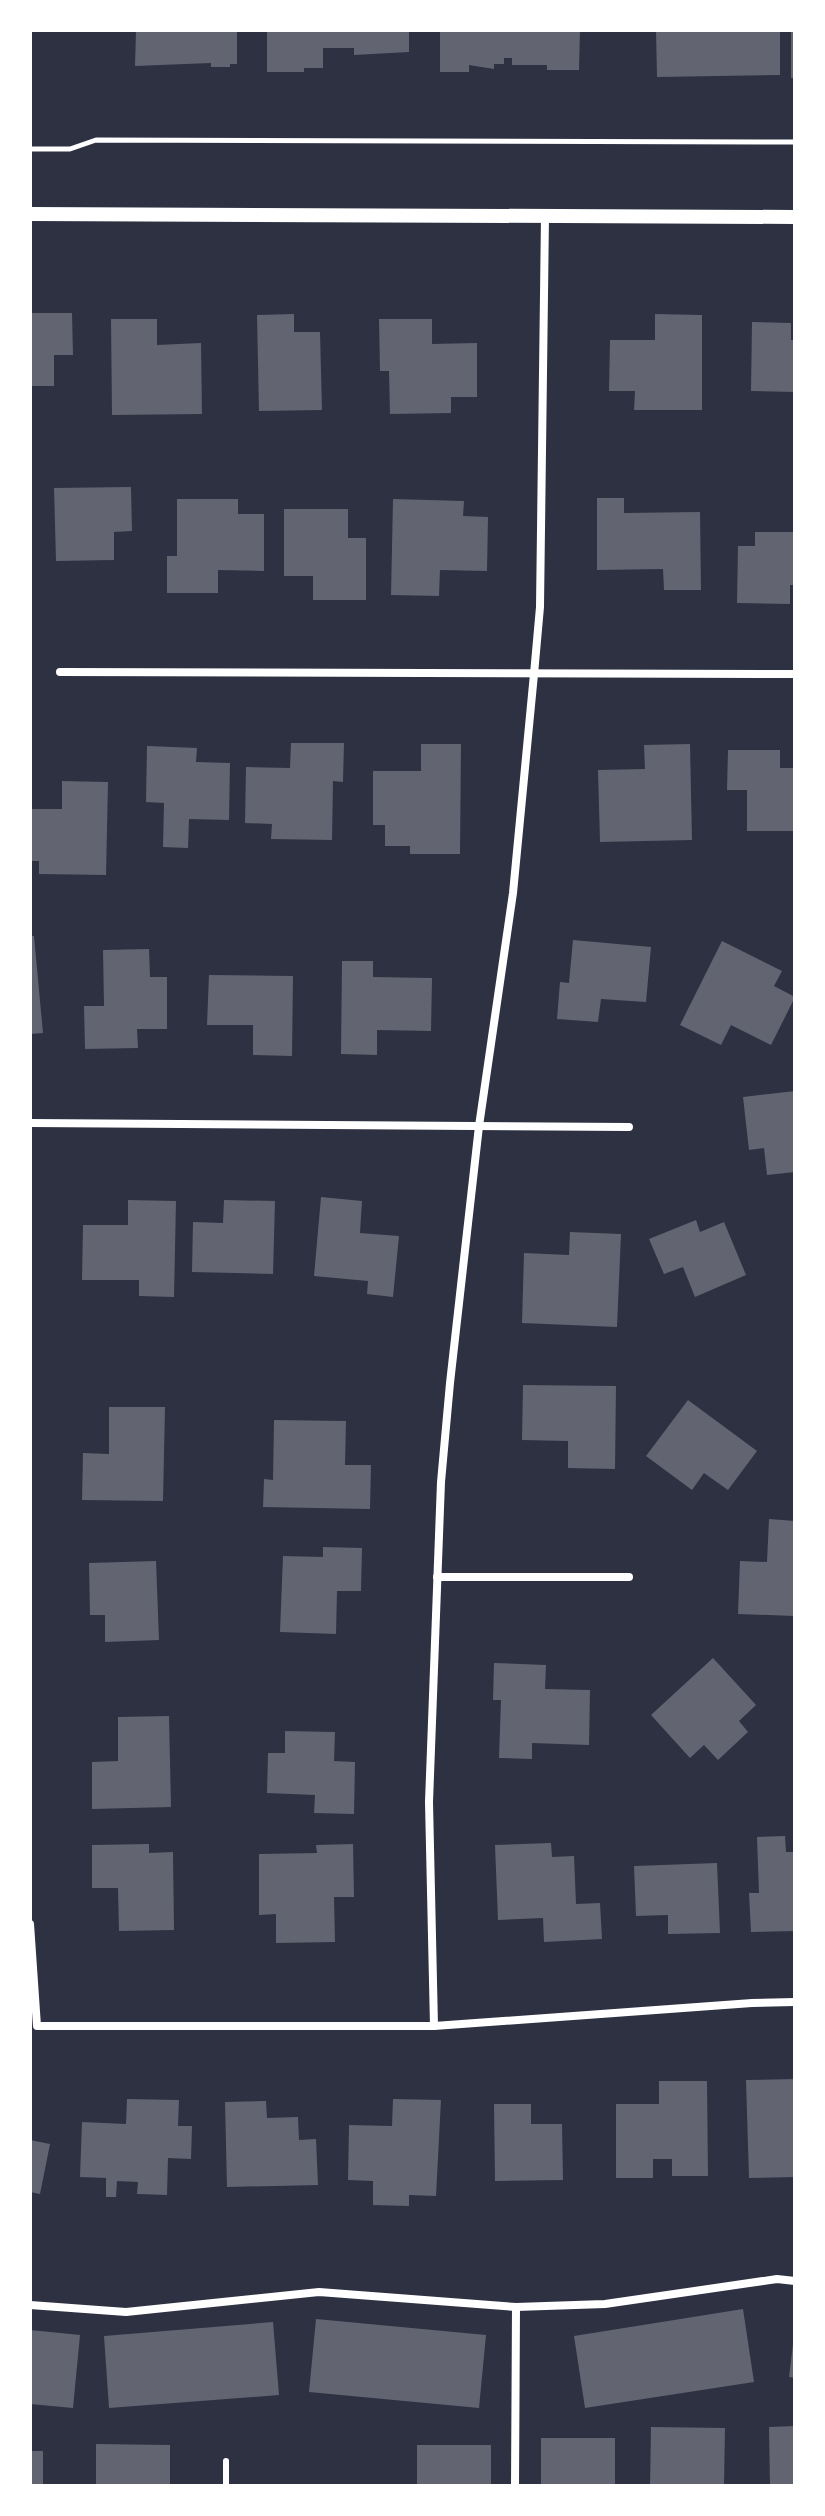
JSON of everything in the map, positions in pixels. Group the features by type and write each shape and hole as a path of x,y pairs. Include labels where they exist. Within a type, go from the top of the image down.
{"street":[{"path":"30,214 795,217"},
{"path":"434,2026 429,1802 437,1577 450,1383 479,1126 513,893 540,607 545,216"},
{"path":"60,672 795,674"},
{"path":"30,1123 629,1127"},
{"path":"437,1577 629,1577"},
{"path":"30,1924 37,2026 434,2026 795,2002"},
{"path":"30,2305 126,2312 319,2292 516,2307 605,2304 777,2279 795,2281"},
{"path":"515,2486 516,2307"}],"lane":[{"path":"226,2461 226,2486"}],"path":[{"path":"30,149 70,149 96,140 795,142"}],"building":[{"path":"136,30 237,30 237,64 230,64 230,67 211,67 211,63 135,66"},
{"path":"267,30 409,30 409,52 354,55 354,48 323,48 323,68 304,68 304,72 267,72"},
{"path":"440,30 580,31 579,70 547,70 547,65 512,65 512,58 504,58 504,64 494,64 494,69 469,65 469,72 440,72"},
{"path":"656,30 780,30 780,75 657,77"},
{"path":"791,30 795,30 795,78 791,78"},
{"path":"30,313 72,313 73,355 54,355 54,386 30,386"},
{"path":"294,314 294,332 320,332 322,410 259,411 257,315"},
{"path":"655,314 702,315 702,410 634,410 635,391 609,391 610,340 655,340"},
{"path":"111,319 157,319 157,345 201,343 202,414 112,415"},
{"path":"379,319 432,319 432,344 477,343 477,397 451,397 451,413 390,414 389,371 380,371"},
{"path":"752,322 791,323 791,340 795,340 795,392 751,391"},
{"path":"131,487 132,531 114,532 114,560 56,561 54,488"},
{"path":"597,498 624,498 624,513 700,512 701,590 664,590 663,569 597,570"},
{"path":"177,499 238,499 238,514 264,514 264,571 218,570 218,593 167,593 167,556 177,556"},
{"path":"393,499 464,501 463,516 488,517 487,571 440,570 439,596 391,595"},
{"path":"284,509 348,509 348,538 366,538 366,600 313,600 313,576 284,576"},
{"path":"755,532 795,532 795,585 790,585 790,604 737,603 738,546 755,546"},
{"path":"291,743 344,743 343,782 333,781 332,840 271,839 272,824 245,823 246,767 290,768"},
{"path":"421,744 461,744 460,854 410,854 410,846 385,846 385,825 373,825 373,771 421,771"},
{"path":"690,744 692,840 600,842 598,770 645,769 644,745"},
{"path":"147,746 197,748 196,762 230,763 229,820 189,819 188,848 163,847 164,803 146,802"},
{"path":"728,750 780,750 780,768 795,768 795,831 747,831 747,790 727,790"},
{"path":"62,781 108,782 106,875 39,874 39,861 30,861 30,809 62,809"},
{"path":"30,936 34,936 43,1033 30,1034"},
{"path":"573,940 651,947 646,1002 601,999 598,1022 557,1019 560,982 569,983"},
{"path":"722,941 782,971 774,986 795,997 771,1045 731,1025 721,1045 680,1025"},
{"path":"149,949 150,977 167,977 167,1029 137,1029 138,1048 85,1049 84,1006 104,1006 103,950"},
{"path":"342,961 373,961 373,977 432,978 431,1031 377,1030 377,1055 341,1054"},
{"path":"209,975 293,976 292,1056 253,1055 253,1025 207,1025"},
{"path":"795,1091 795,1172 767,1175 764,1148 749,1150 743,1097"},
{"path":"321,1197 362,1201 360,1233 399,1236 393,1297 367,1294 368,1281 314,1276"},
{"path":"128,1200 176,1201 174,1297 139,1296 139,1280 82,1280 83,1225 128,1225"},
{"path":"224,1200 275,1201 273,1274 192,1272 193,1222 223,1223"},
{"path":"696,1220 700,1232 724,1222 746,1275 695,1297 683,1267 664,1274 649,1239"},
{"path":"570,1232 621,1234 617,1327 522,1323 524,1253 569,1255"},
{"path":"523,1385 616,1386 615,1469 568,1468 568,1441 522,1440"},
{"path":"688,1400 757,1451 728,1490 704,1473 692,1490 646,1456"},
{"path":"109,1407 165,1407 163,1501 82,1500 83,1453 109,1454"},
{"path":"274,1420 346,1421 345,1465 371,1465 370,1509 263,1507 264,1479 273,1480"},
{"path":"769,1519 795,1521 794,1616 738,1614 740,1561 767,1562"},
{"path":"323,1547 362,1548 361,1591 337,1591 336,1634 280,1632 283,1556 323,1557"},
{"path":"156,1561 159,1640 105,1642 105,1615 90,1615 89,1563"},
{"path":"713,1658 756,1705 739,1721 748,1732 718,1760 704,1745 690,1758 651,1715"},
{"path":"494,1663 546,1665 545,1689 590,1690 589,1745 532,1743 532,1759 499,1758 501,1700 493,1700"},
{"path":"169,1716 171,1807 92,1809 92,1762 118,1761 118,1717"},
{"path":"285,1731 335,1732 334,1761 355,1762 354,1814 314,1813 315,1795 267,1793 268,1753 285,1753"},
{"path":"785,1836 786,1852 795,1852 795,1931 751,1932 749,1893 759,1893 757,1837"},
{"path":"551,1843 552,1857 574,1856 576,1904 600,1903 602,1939 544,1942 543,1918 498,1920 495,1845"},
{"path":"149,1844 149,1853 173,1852 174,1930 119,1931 118,1888 92,1888 92,1845"},
{"path":"353,1844 354,1897 334,1897 335,1942 276,1943 276,1914 259,1915 259,1854 317,1853 316,1845"},
{"path":"717,1863 720,1933 668,1934 668,1915 636,1916 634,1866"},
{"path":"795,2079 795,2177 749,2178 746,2080"},
{"path":"659,2081 707,2081 708,2176 672,2176 672,2159 653,2159 653,2178 616,2178 616,2104 659,2104"},
{"path":"127,2099 179,2100 178,2126 192,2126 191,2159 168,2158 167,2195 137,2194 138,2182 117,2181 116,2197 106,2197 106,2178 80,2177 82,2122 126,2124"},
{"path":"393,2099 441,2100 436,2196 409,2195 409,2206 373,2205 373,2181 348,2180 349,2125 392,2126"},
{"path":"266,2101 267,2118 298,2117 299,2140 316,2139 318,2185 227,2187 225,2102"},
{"path":"494,2104 531,2104 531,2124 562,2124 563,2180 495,2181"},
{"path":"30,2140 50,2144 40,2194 30,2192"},
{"path":"743,2309 754,2382 585,2408 574,2336"},
{"path":"316,2319 486,2335 479,2408 309,2392"},
{"path":"273,2322 279,2395 109,2408 104,2336"},
{"path":"30,2330 80,2335 73,2408 30,2404"},
{"path":"795,2344 795,2378 789,2377"},
{"path":"795,2426 795,2486 770,2486 769,2427"},
{"path":"651,2427 725,2428 724,2486 650,2486"},
{"path":"541,2438 615,2438 615,2486 541,2486"},
{"path":"96,2444 170,2445 170,2486 96,2486"},
{"path":"417,2445 491,2445 491,2486 417,2486"},
{"path":"30,2451 43,2451 43,2486 30,2486"}]}
